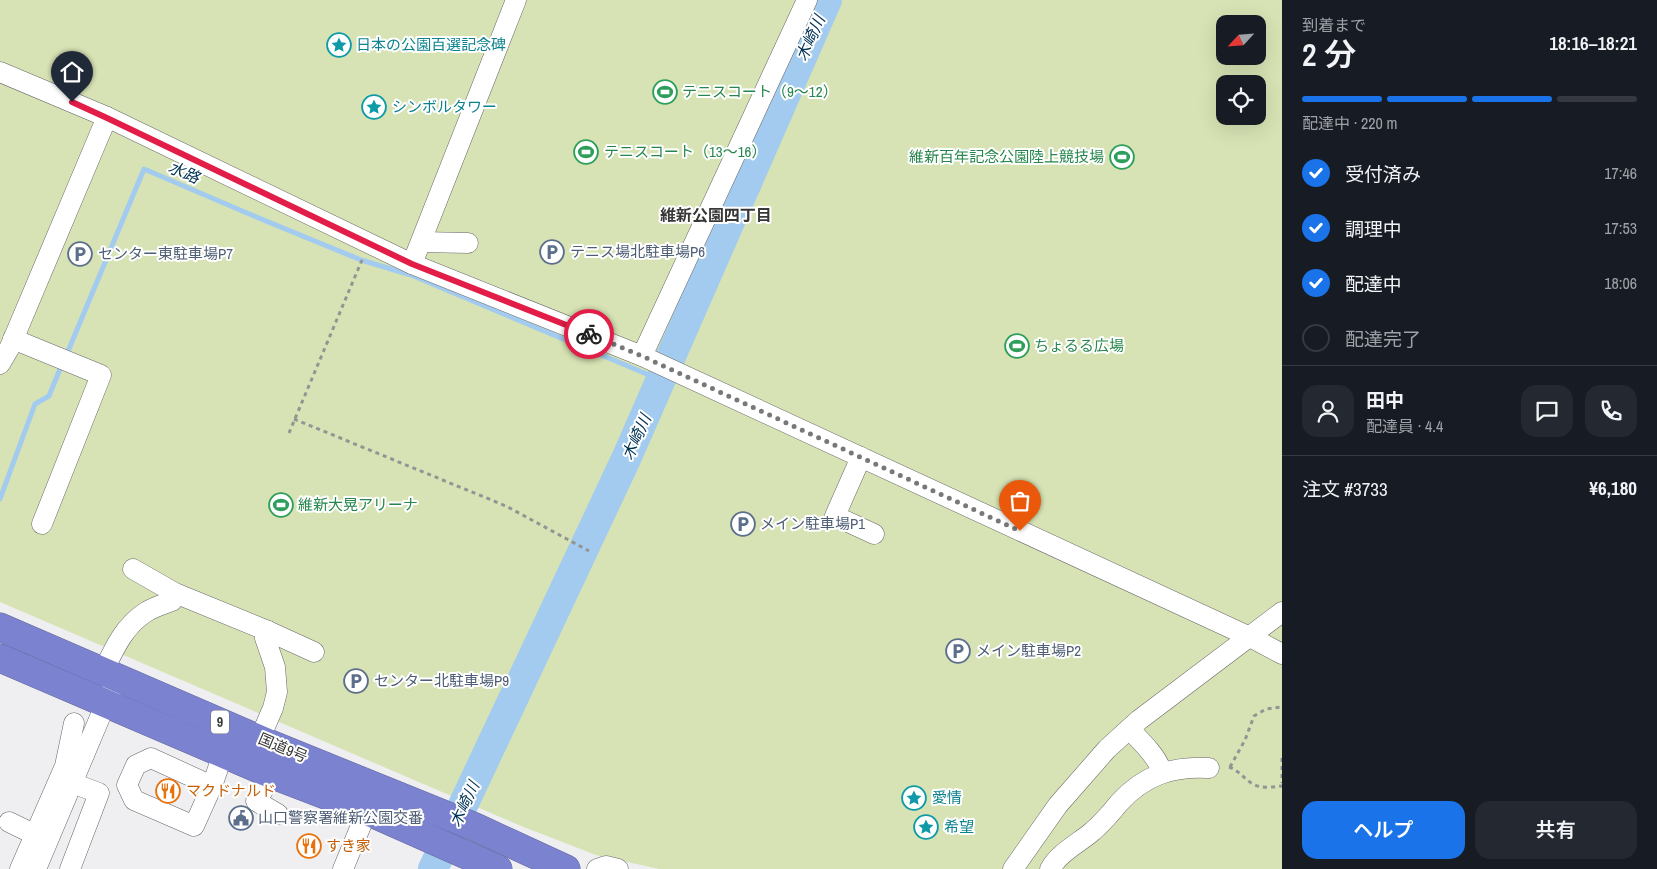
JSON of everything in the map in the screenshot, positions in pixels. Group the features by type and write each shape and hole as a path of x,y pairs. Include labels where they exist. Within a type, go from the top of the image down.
{"highway":[{"name":"国道9号","path":"0,627 475,828 566,869"},
{"name":"国道9号","path":"0,658 273,775 367,811 429,838 462,859 498,869"}],"street":[{"path":"412,264 516,0"},
{"path":"642,356 807,0"},
{"path":"0,72 107,118 412,264 642,356 1250,637 1282,654"},
{"path":"0,364 13,339 107,118"},
{"path":"421,242 468,243"},
{"path":"13,339 101,375 42,524"},
{"path":"860,457 835,516 874,534"},
{"path":"133,569 175,593 314,652"},
{"path":"20,869 72,784 105,704 120,637 131,624 147,611 172,601 175,593"},
{"path":"1013,869 1058,805 1107,749 1129,729 1282,612"},
{"path":"260,738 273,708 277,692 275,667 265,638 268,631"},
{"path":"36,869 41,837 65,766 74,723"},
{"path":"1129,729 1142,741 1161,766 1162,772"},
{"path":"212,786 151,758 136,765 127,785 134,800 194,826 212,786 223,754"},
{"path":"1028,848 1051,867 1068,849 1107,819 1120,802 1138,785 1162,772 1190,767 1209,768"},
{"path":"273,775 256,801 278,814"},
{"path":"70,869 98,793 72,784"},
{"path":"343,869 367,811"},
{"path":"198,818 201,842"},
{"path":"8,822 41,837"},
{"path":"597,869 606,866 618,869"}],"path":[{"path":"289,433 365,252"},
{"path":"294,419 506,506 588,551"},
{"path":"1230,767 1245,740 1254,716 1266,710 1282,707"},
{"path":"1209,768 1230,767 1242,773 1252,784 1264,787 1282,784 1282,758"}],"green space":[{"path":"0,0 1282,0 1282,869 659,869 596,855 521,826 0,602"}],"waterway":[{"name":"木崎川","path":"433,869 626,459 827,0"},
{"name":"水路","path":"66,356 144,169 361,260 411,275 661,380"},
{"name":"水路","path":"0,499 35,404 49,396 62,364"}],"way so far":[{"path":"589,334 642,356 1020,531"}],"place":[{"name":"日本の公園百選記念碑","path":"339,45"},
{"name":"テニスコート（9～12）","path":"665,92"},
{"name":"シンボルタワー","path":"374,107"},
{"name":"テニスコート（13～16）","path":"586,152"},
{"name":"維新百年記念公園陸上競技場","path":"1122,157"},
{"name":"テニス場北駐車場P6","path":"552,252"},
{"name":"センター東駐車場P7","path":"80,254"},
{"name":"ちょるる広場","path":"1017,346"},
{"name":"維新大晃アリーナ","path":"281,505"},
{"name":"メイン駐車場P1","path":"743,524"},
{"name":"メイン駐車場P2","path":"958,651"},
{"name":"センター北駐車場P9","path":"356,681"},
{"name":"マクドナルド","path":"168,791"},
{"name":"愛情","path":"914,798"},
{"name":"山口警察署維新公園交番","path":"241,818"},
{"name":"希望","path":"926,827"},
{"name":"すき家","path":"309,846"}],"district":[{"name":"維新公園四丁目","path":"716,215"}],"route":[{"path":"72,102 412,264 589,334"}]}
